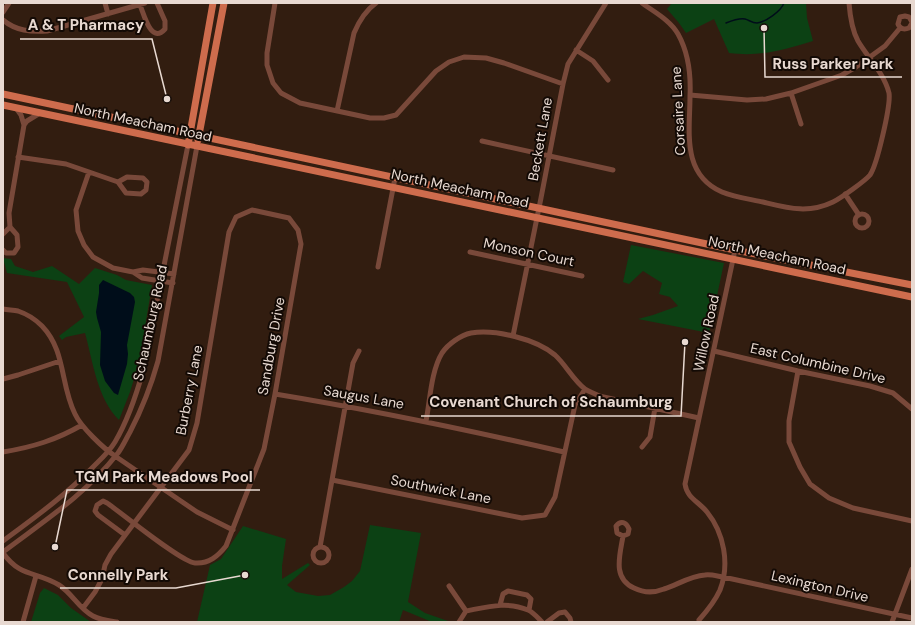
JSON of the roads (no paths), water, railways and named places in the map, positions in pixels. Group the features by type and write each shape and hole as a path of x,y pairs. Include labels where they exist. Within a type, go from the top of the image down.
{"main road":[{"name":"Schaumburg Road","path":"188,145 213,3"},
{"name":"Schaumburg Road","path":"197,146 224,3"},
{"name":"North Meacham Road","path":"3,94 735,250 912,285"},
{"name":"North Meacham Road","path":"3,105 912,297"}],"street":[{"path":"3,12 9,3"},
{"path":"105,3 108,14"},
{"path":"3,21 20,30 34,32 47,31 143,4 149,28 156,33 159,33 165,29 166,24 157,3"},
{"path":"275,3 267,53 267,65 273,83 281,93 300,103 370,118 384,118 396,115 436,70 449,62 464,57 486,58 563,84"},
{"path":"337,111 354,33 359,21 376,3"},
{"name":"Beckett Lane","path":"513,336 568,64 606,3"},
{"name":"Corsaire Lane","path":"642,3 662,17 677,33 682,43 688,62 690,95 688,123 689,145 696,170 702,177 720,191 741,198 795,209 809,209 824,206 845,194 870,175 875,162 889,107 889,94 885,82 858,40 850,18 849,3"},
{"path":"902,16 909,17 912,23 910,27 907,29 900,28 898,21 902,16"},
{"path":"690,95 747,100 766,99 791,93 842,75 885,46 900,28"},
{"path":"576,50 593,61 608,80"},
{"path":"791,93 801,124"},
{"path":"3,250 6,254 14,253 18,247 17,235 10,227 9,213 24,125 21,115 15,108"},
{"path":"24,125 27,121 41,113"},
{"path":"482,141 613,170"},
{"name":"Schaumburg Road","path":"3,541 68,492 108,451 125,422 139,388 148,350 188,145"},
{"name":"Schaumburg Road","path":"3,553 75,499 91,483 119,452 138,417 150,387 158,361 197,146"},
{"path":"18,157 66,164 118,182 126,193 141,194 146,190 147,182 143,178 127,177 118,182"},
{"path":"89,172 76,210 78,231 84,245 93,257 113,268 133,272 142,278 173,283"},
{"path":"378,267 394,178"},
{"path":"845,194 859,215"},
{"name":"Sandburg Drive","path":"134,522 186,561 194,563 210,561 219,555 226,546 264,449 301,244 298,230 289,218 252,210 236,216"},
{"name":"Burberry Lane","path":"83,608 96,592 111,554 189,450 197,423 229,232 236,216"},
{"path":"3,234 10,227"},
{"name":"Willow Road","path":"723,577 725,555 720,533 706,511 686,492 685,484 735,250"},
{"name":"Monson Court","path":"470,252 582,276"},
{"path":"133,272 143,270 174,274"},
{"path":"3,309 18,311 36,319 48,333 56,345 69,398 75,415 82,425 108,451 197,512 233,530"},
{"path":"426,421 436,367 442,353 456,340 470,333 490,332 513,336 536,344 554,355 585,389 599,396 699,418"},
{"path":"320,547 344,405 353,363 359,351"},
{"name":"East Columbine Drive","path":"714,351 870,386 893,393 912,409"},
{"path":"3,378 18,376 60,361"},
{"path":"798,371 789,421 789,442 800,467 810,484 829,498 853,508 912,521"},
{"path":"564,452 575,405 585,389"},
{"name":"Saugus Lane","path":"275,394 344,405 426,421 564,452"},
{"path":"642,448 650,437 655,408"},
{"path":"3,452 25,449 54,440 82,425"},
{"name":"Southwick Lane","path":"332,480 522,518 545,515 554,497 564,452"},
{"path":"125,535 98,515 95,511 97,505 103,501 108,503 134,522"},
{"name":"Lexington Drive","path":"623,536 619,565 620,574 627,585 641,591 655,592 705,574 912,618"},
{"path":"3,553 19,570 56,583 93,616 117,622"},
{"path":"892,622 912,569"},
{"path":"23,622 36,576"},
{"path":"699,620 716,597 723,577"},
{"path":"449,586 466,611"},
{"path":"500,605 503,594 508,591 527,595 531,599 529,610"},
{"path":"459,622 466,611 492,605 517,607 529,610 542,622"},
{"path":"547,622 559,613 565,612 570,618 570,622"}],"water":[{"path":"103,280 130,293 134,297 135,302 127,345 127,364 118,395 114,393 105,381 100,365 101,332 96,312 99,285"}],"waterway":[{"path":"726,23 743,19 755,23 761,22 777,13 784,3"}],"place":[{"name":"Russ Parker Park","path":"764,28"},
{"name":"A & T Pharmacy","path":"167,99"},
{"name":"Covenant Church of Schaumburg","path":"685,342"},
{"name":"TGM Park Meadows Pool","path":"55,547"},
{"name":"Connelly Park","path":"245,575"}]}
